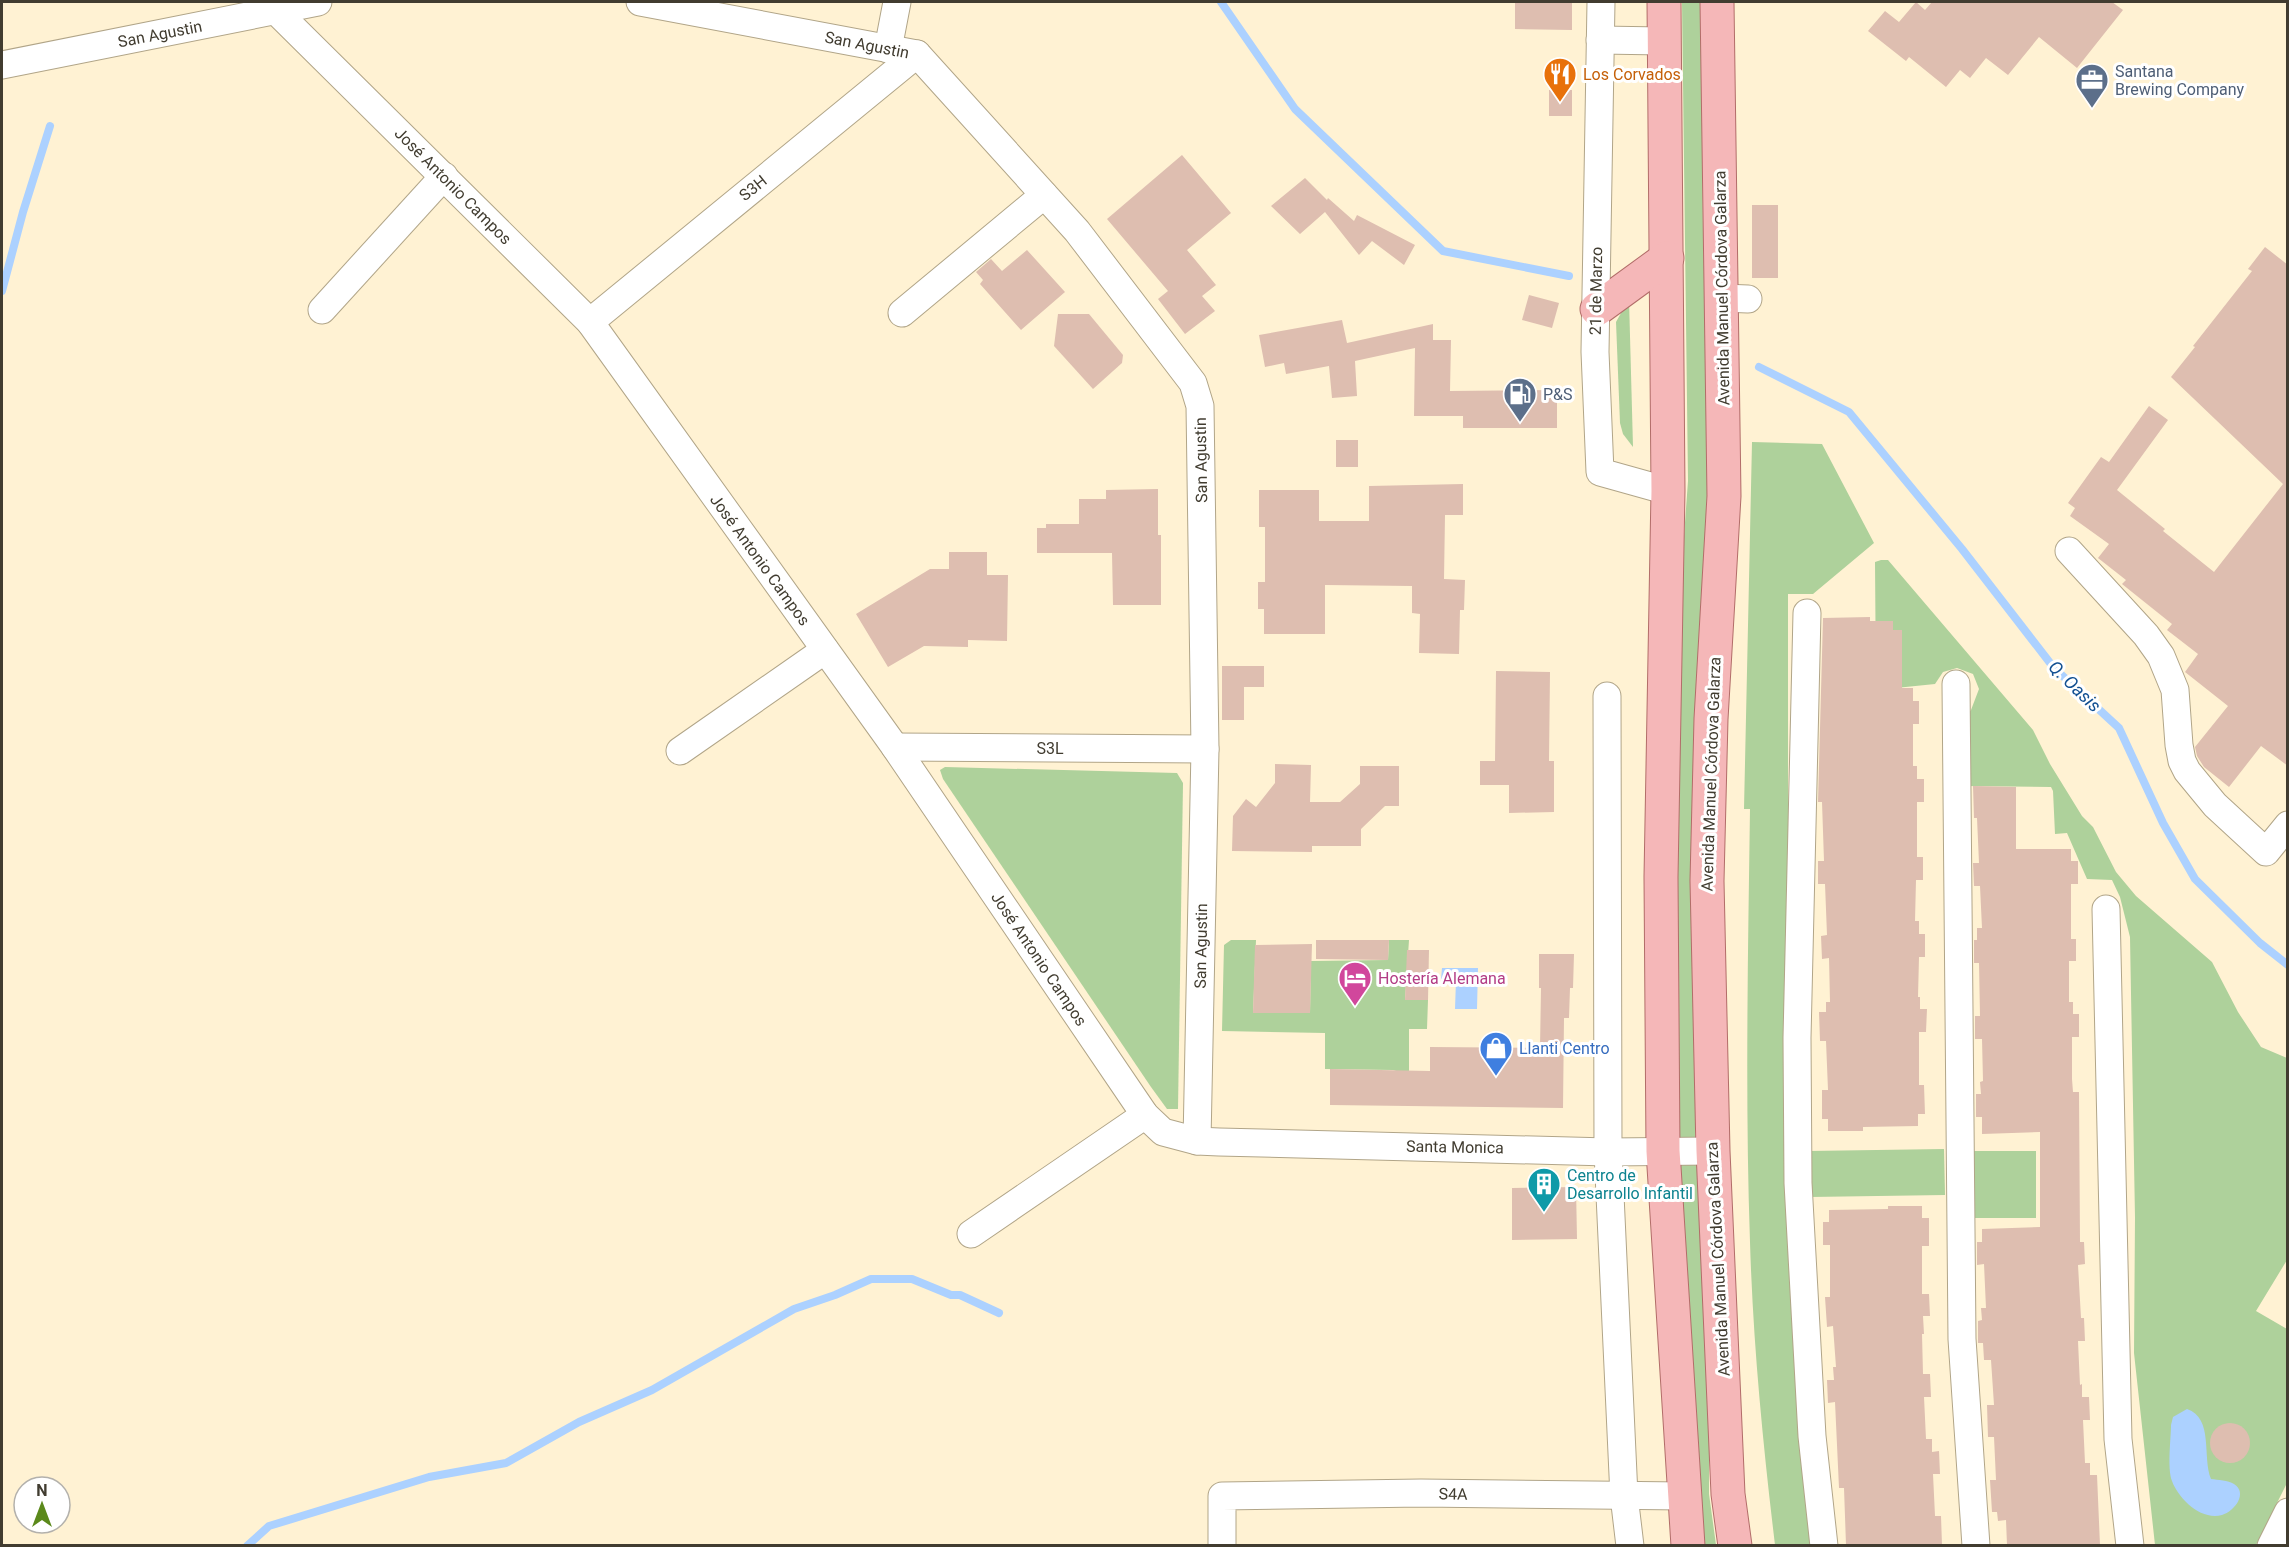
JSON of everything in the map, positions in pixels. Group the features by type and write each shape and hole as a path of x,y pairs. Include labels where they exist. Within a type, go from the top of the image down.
{"main road":[{"path":"1664,2 1668,491 1661,877 1663,1151 1688,1545"},
{"name":"Avenida Manuel Córdova Galarza","path":"1717,2 1735,299 1711,719 1707,881 1713,1151 1728,1494 1735,1545"},
{"path":"1597,309 1667,258"}],"street":[{"name":"San Agustin","path":"2,64 260,9 318,2"},
{"name":"San Agustin","path":"640,2 917,54 1077,231 1193,383 1200,406 1205,749 1197,1141"},
{"path":"888,49 897,2"},
{"name":"21 de Marzo","path":"1600,2 1595,352 1600,472 1668,491"},
{"name":"José Antonio Campos","path":"260,9 444,176 590,322 895,747 1145,1115 1163,1132 1197,1141"},
{"path":"1600,40 1663,42"},
{"name":"S3H","path":"590,322 917,54"},
{"path":"322,310 444,176"},
{"path":"902,313 1044,195"},
{"path":"2069,550 2146,635 2161,656 2175,690 2179,745 2187,771 2215,805 2266,852 2288,825"},
{"path":"1807,614 1797,1038 1798,1183 1812,1436 1824,1545"},
{"path":"680,751 825,650"},
{"path":"1956,684 1962,1339 1976,1545"},
{"path":"1607,696 1608,1152 1624,1496 1630,1545"},
{"name":"S3L","path":"895,747 1205,749"},
{"path":"2106,909 2118,1438 2130,1545"},
{"path":"971,1234 1145,1115"},
{"name":"Santa Monica","path":"1197,1141 1608,1152 1713,1151"},
{"name":"S4A","path":"1222,1545 1222,1496 1420,1493 1684,1496"},
{"path":"2271,1545 2288,1512"}],"green space":[{"path":"1682,2 1701,2 1703,233 1710,438 1698,672 1695,1140 1676,1140 1680,592 1688,481"},
{"path":"1629,299 1633,447 1623,434 1620,423 1616,322"},
{"path":"1752,442 1822,444 1874,543 1813,594 1788,594 1788,1039 1815,1545 1775,1545 1753,1318 1747,1026 1750,809 1744,809"},
{"path":"1888,560 2033,730 2050,764 2082,816 2093,827 2116,872 2136,896 2212,962 2238,1012 2261,1047 2287,1058 2287,1260 2256,1311 2287,1329 2287,1483 2256,1545 2155,1545 2134,1353 2135,1217 2130,937 2120,897 2112,880 2087,879 2067,833 2055,834 2051,787 1964,786 1962,724 1971,710 1979,689 1973,674 1957,668 1943,672 1935,684 1876,690 1875,562"},
{"path":"945,767 1177,773 1183,783 1178,1109 1167,1109 1151,1087 943,779 940,770"},
{"path":"1231,940 1256,940 1253,1013 1310,1013 1311,961 1388,960 1389,940 1409,940 1405,1000 1428,1000 1427,1029 1409,1029 1409,1075 1393,1070 1325,1069 1325,1033 1222,1031 1224,945"},
{"path":"1944,1149 1945,1195 1810,1197 1809,1151"},
{"path":"1974,1151 2036,1151 2036,1218 1974,1218"},
{"path":"1678,1160 1700,1161 1709,1494 1716,1545 1697,1545"}],"water":[{"path":"1442,968 1478,968 1477,1009 1455,1009 1456,980 1441,979"},
{"path":"2187,1409 2201,1421 2204,1429 2211,1479 2232,1483 2240,1492 2235,1506 2222,1515 2206,1515 2191,1507 2179,1494 2172,1481 2169,1461 2171,1425 2173,1417"}],"building":[{"path":"1515,2 1572,2 1572,30 1515,29"},
{"path":"1916,2 1925,10 1932,2 2112,2 2123,10 2077,68 2039,37 2008,75 1986,58 1970,78 1960,70 1946,87 1909,57 1906,61 1868,31 1885,11 1899,22"},
{"name":"Los Corvados","path":"1549,90 1572,90 1572,116 1549,116"},
{"path":"1182,155 1231,213 1187,250 1216,285 1202,296 1215,311 1185,334 1158,299 1168,291 1107,219"},
{"path":"1305,178 1327,200 1328,198 1354,221 1357,215 1415,245 1404,265 1372,241 1359,255 1325,212 1300,234 1271,206"},
{"path":"1752,205 1778,205 1778,278 1752,278"},
{"path":"2265,247 2288,265 2288,766 2261,746 2229,787 2204,767 2197,756 2195,747 2228,706 2185,672 2198,654 2167,630 2172,624 2122,584 2126,580 2098,558 2109,544 2070,516 2075,508 2068,503 2101,457 2109,462 2149,406 2168,420 2117,490 2214,572 2283,484 2171,377 2252,271 2248,269"},
{"path":"1027,250 1065,292 1021,330 980,284 983,280 976,272 991,259 1002,271"},
{"path":"1529,295 1559,303 1552,328 1522,320"},
{"path":"1058,314 1089,314 1123,355 1122,363 1093,389 1054,346"},
{"path":"1342,320 1347,343 1433,324 1433,340 1451,340 1450,391 1557,390 1557,428 1463,428 1463,416 1414,416 1415,348 1355,361 1357,396 1332,398 1329,366 1286,374 1284,363 1265,367 1259,335"},
{"path":"1336,440 1358,440 1358,467 1336,467"},
{"path":"1463,484 1463,515 1445,515 1444,579 1465,580 1464,610 1460,610 1459,654 1419,653 1420,614 1412,613 1412,586 1325,585 1325,634 1264,634 1264,609 1258,609 1258,582 1265,582 1265,527 1259,527 1259,490 1319,490 1319,521 1369,521 1369,486"},
{"path":"1158,489 1158,535 1161,535 1161,605 1113,605 1112,553 1037,553 1037,528 1046,528 1046,524 1079,524 1079,499 1106,499 1106,490"},
{"path":"949,552 987,552 987,575 1008,575 1007,641 968,640 968,647 924,646 888,667 856,614 930,569 949,569"},
{"path":"1870,617 1870,621 1893,621 1893,630 1902,630 1902,688 1913,688 1913,701 1919,701 1919,724 1913,724 1913,766 1917,766 1917,779 1924,779 1924,802 1917,802 1917,857 1923,857 1923,880 1916,880 1915,921 1919,921 1919,934 1925,934 1925,957 1919,957 1918,997 1920,997 1920,1009 1927,1009 1926,1032 1919,1032 1919,1085 1924,1085 1925,1114 1918,1114 1918,1126 1863,1127 1863,1131 1828,1131 1828,1119 1822,1119 1822,1090 1828,1090 1826,1041 1820,1041 1819,1012 1826,1012 1826,1002 1830,1002 1829,958 1822,959 1821,936 1827,935 1825,884 1818,884 1818,861 1824,861 1822,802 1818,802 1823,618"},
{"path":"1222,666 1264,666 1264,687 1244,687 1244,720 1222,720"},
{"path":"1496,671 1550,672 1549,761 1554,761 1554,812 1509,813 1509,785 1480,785 1480,761 1495,761"},
{"path":"1275,764 1311,765 1310,802 1340,802 1360,784 1360,766 1399,766 1399,806 1385,806 1361,829 1361,846 1312,846 1312,852 1232,851 1233,816 1246,799 1256,807 1275,783"},
{"path":"1973,786 2016,787 2016,849 2071,849 2071,861 2078,861 2078,884 2071,884 2071,939 2076,939 2076,961 2069,961 2069,1002 2073,1002 2073,1014 2079,1014 2079,1037 2072,1037 2072,1079 2073,1092 2079,1092 2080,1242 2084,1242 2085,1264 2078,1265 2081,1318 2084,1318 2085,1341 2078,1341 2082,1397 2089,1397 2090,1420 2083,1420 2085,1463 2090,1463 2090,1475 2097,1475 2100,1545 2007,1545 2006,1520 1998,1521 1997,1512 1992,1512 1990,1480 1996,1480 1994,1437 1988,1437 1987,1405 1994,1405 1991,1360 1984,1360 1983,1343 1978,1343 1978,1321 1982,1320 1981,1308 1986,1308 1984,1264 1977,1265 1977,1242 1982,1242 1982,1229 2040,1227 2040,1132 1982,1134 1982,1117 1976,1117 1976,1094 1981,1094 1980,1082 1983,1081 1982,1039 1975,1039 1975,1016 1980,1016 1979,963 1974,963 1974,940 1977,940 1977,928 1982,928 1980,886 1974,886 1973,863 1979,863"},
{"path":"1316,940 1389,940 1388,960 1316,959"},
{"path":"1312,944 1310,1013 1253,1013 1255,945"},
{"path":"1407,950 1429,950 1428,1000 1405,1000"},
{"path":"1539,954 1574,954 1569,1018 1564,1018 1563,1108 1330,1105 1330,1069 1430,1071 1430,1047 1540,1048"},
{"name":"Centro de Desarrollo Infantil","path":"1576,1187 1577,1239 1512,1240 1512,1188"},
{"path":"1888,1206 1922,1206 1922,1218 1929,1218 1929,1246 1922,1246 1922,1294 1929,1294 1930,1316 1923,1316 1923,1374 1930,1374 1931,1397 1924,1397 1926,1439 1932,1439 1932,1452 1939,1451 1940,1474 1933,1474 1935,1516 1941,1516 1942,1545 1846,1545 1844,1488 1839,1488 1835,1402 1828,1403 1827,1380 1834,1380 1833,1367 1836,1367 1833,1326 1827,1327 1825,1297 1830,1297 1830,1245 1823,1245 1823,1222 1829,1222 1829,1210 1888,1209"},
{"path":"2230,1423 2238,1424 2244,1429 2249,1435 2249,1451 2244,1457 2238,1462 2230,1463 2222,1462 2216,1457 2211,1451 2210,1443 2211,1435 2216,1429 2222,1424"}],"waterway":[{"path":"1221,2 1295,109 1443,251 1569,276"},
{"path":"2,291 23,212 50,126"},
{"name":"Q. Oasis","path":"1759,367 1849,412 1962,549 2054,668 2119,728 2163,823 2195,879 2260,943 2288,965"},
{"path":"247,1546 269,1526 429,1477 506,1463 579,1422 652,1390 794,1309 835,1295 871,1279 912,1279 951,1295 960,1295 999,1313"}],"place":[{"name":"Los Corvados","path":"1560,103"},
{"name":"Santana Brewing Company","path":"2092,109"},
{"name":"P&S","path":"1520,423"},
{"name":"Hostería Alemana","path":"1355,1007"},
{"name":"Llanti Centro","path":"1496,1077"},
{"name":"Centro de Desarrollo Infantil","path":"1544,1213"}]}
